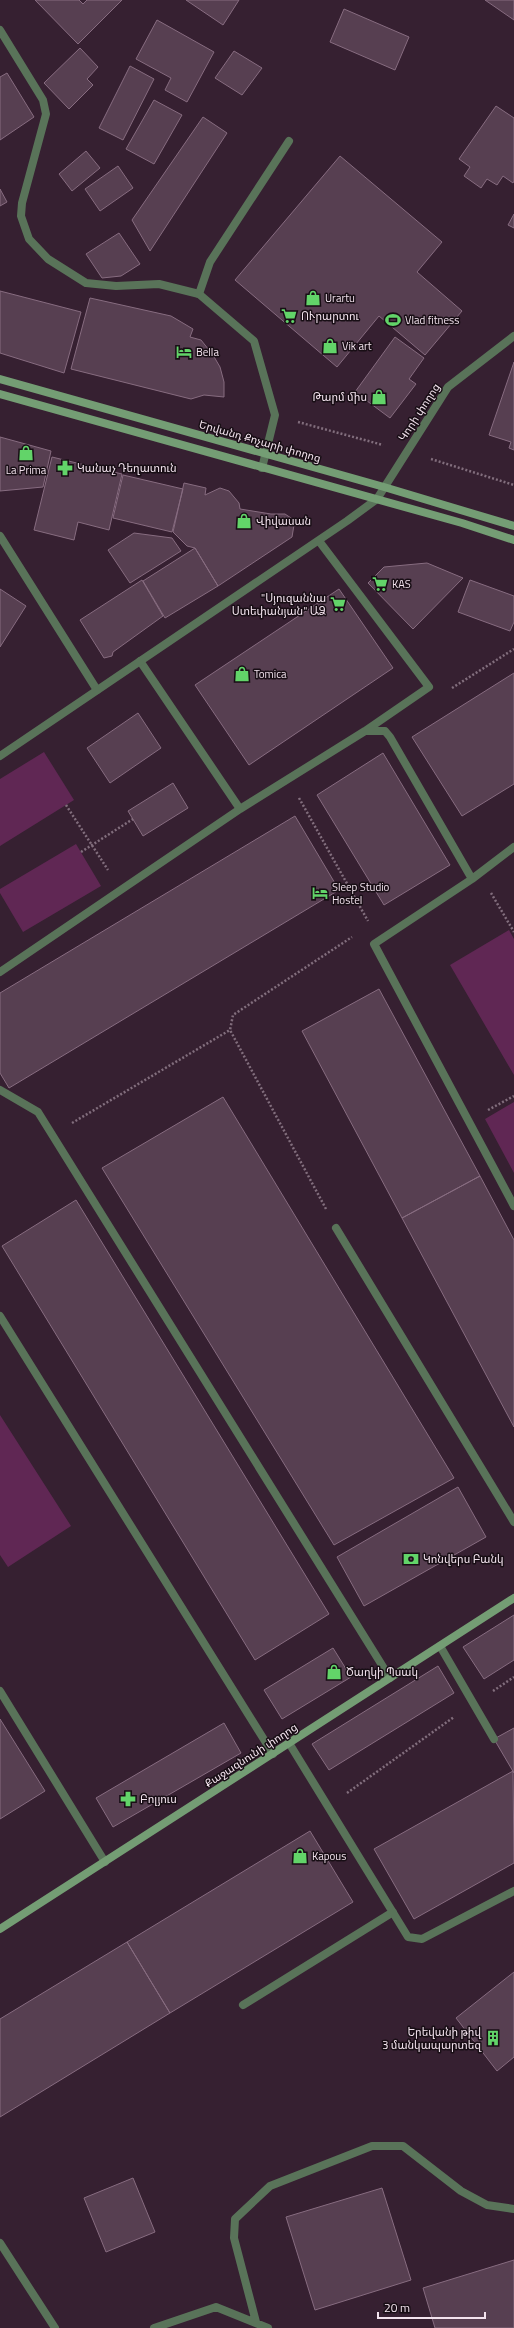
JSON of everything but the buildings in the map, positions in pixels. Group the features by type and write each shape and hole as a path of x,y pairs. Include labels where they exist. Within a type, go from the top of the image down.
{"street":[{"path":"0,30 44,100 46,114 22,203 21,216 29,239 48,258 86,283 116,286 159,284 199,294 254,341 275,415 264,454 262,468"},
{"path":"199,294 210,262 289,141"},
{"name":"Կորի փողոց","path":"377,499 448,387 514,336"},
{"name":"Երվանդ Քոչարի փողոց","path":"0,379 384,487 514,526"},
{"path":"0,394 377,499 514,540"},
{"path":"0,756 319,540 377,499"},
{"path":"0,536 97,690"},
{"path":"0,972 240,809 365,731 429,687 319,540"},
{"path":"140,661 240,809"},
{"path":"365,731 385,731 390,737 472,880"},
{"path":"514,847 472,880 374,944 514,1206"},
{"path":"0,1090 38,1112 390,1678"},
{"path":"336,1228 514,1522"},
{"path":"0,1316 273,1754"},
{"name":"Քաջազնունի փողոց","path":"1,1927 105,1862 514,1598"},
{"path":"440,1646 494,1739"},
{"path":"0,1691 105,1862"},
{"path":"290,1743 408,1937 422,1939 514,1891"},
{"path":"243,2004 393,1912"},
{"path":"256,2322 234,2238 235,2219 270,2186 372,2146 403,2146 461,2192 487,2205 514,2209"},
{"path":"0,2243 55,2328"},
{"path":"154,2328 216,2307 268,2328"}],"path":[{"path":"288,778 370,925 374,944"},
{"path":"66,805 120,890"},
{"path":"81,852 133,820"},
{"path":"480,874 514,932"},
{"path":"336,1228 230,1030 233,1015 370,925"},
{"path":"53,1135 230,1030"},
{"path":"469,1122 514,1096"},
{"path":"328,1807 474,1703 514,1677"}],"shaded area":[{"path":"44,752 74,800 0,846 0,779"},
{"path":"76,844 101,886 23,932 0,893 0,889"},
{"path":"509,930 514,939 514,1075 450,965"},
{"path":"514,1102 514,1173 485,1119"},
{"path":"0,1415 71,1526 8,1567 0,1555"}],"place":[{"name":"Urartu","path":"313,298"},
{"name":"ՈՒրարտու","path":"289,316"},
{"name":"Vlad fitness","path":"393,320"},
{"name":"Vik art","path":"330,346"},
{"name":"Bella","path":"184,352"},
{"name":"Թարմ միս","path":"379,397"},
{"name":"La Prima","path":"26,453"},
{"name":"Կանաչ Դեղատուն","path":"65,468"},
{"name":"Վիվասան","path":"244,521"},
{"name":"KAS","path":"380,584"},
{"name":"\"Սյուզաննա Ստեփանյան\" ԱՁ","path":"338,604"},
{"name":"Tomica","path":"242,674"},
{"name":"Sleep Studio Hostel","path":"320,893"},
{"name":"Կոնվերս Բանկ","path":"411,1559"},
{"name":"Ծաղկի Պսակ","path":"334,1672"},
{"name":"Բոլյուս","path":"128,1799"},
{"name":"Kapous","path":"300,1856"},
{"name":"Երեվանի թիվ 3 մանկապարտեզ","path":"493,2038"}]}
